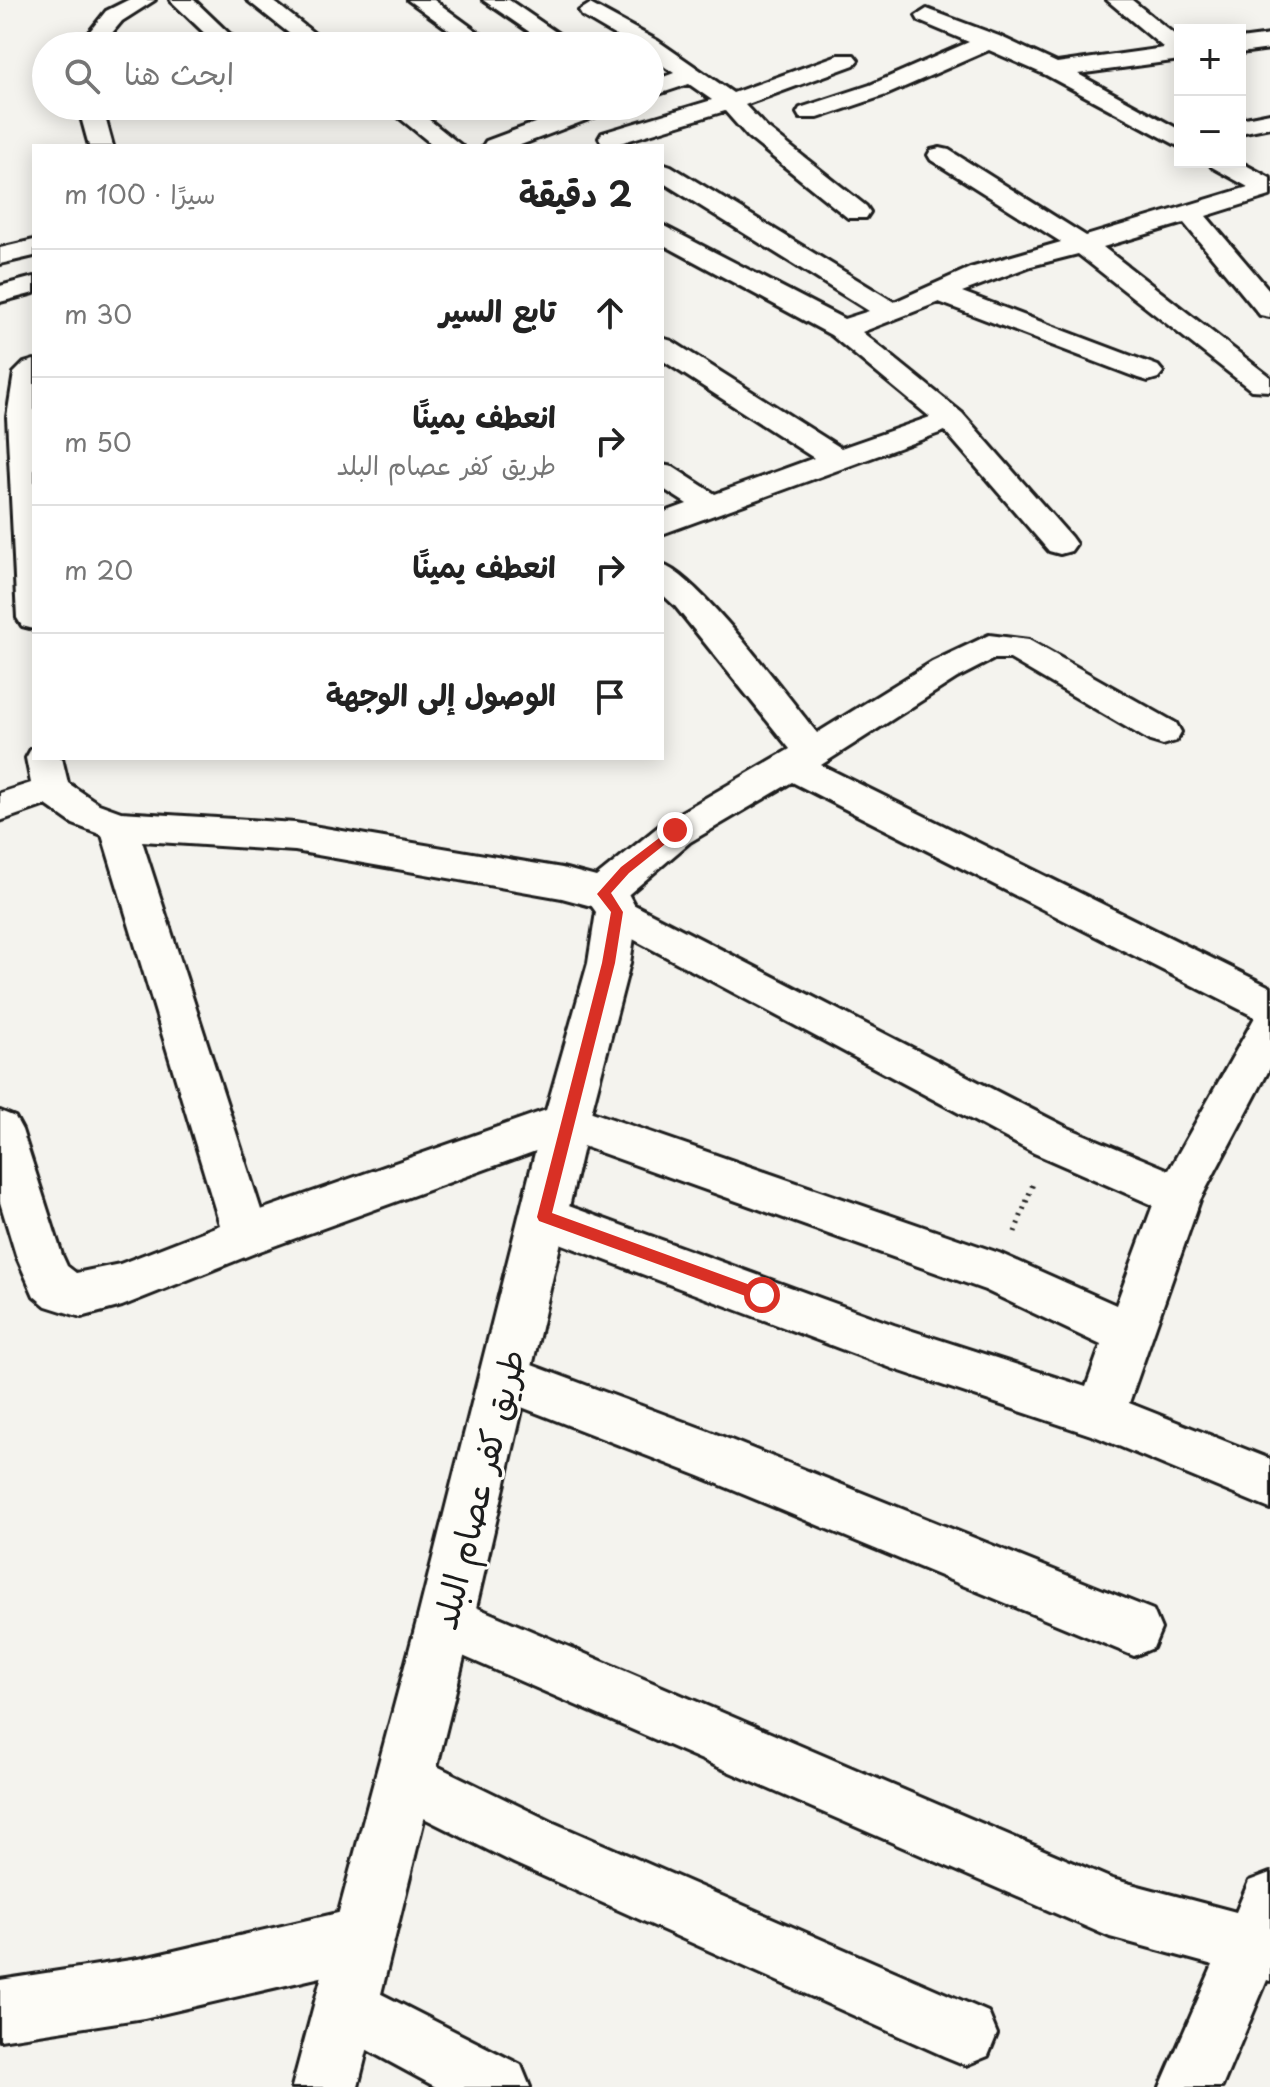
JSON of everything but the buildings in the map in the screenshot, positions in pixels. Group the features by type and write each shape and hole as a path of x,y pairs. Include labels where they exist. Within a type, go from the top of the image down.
{"street":[{"path":"101,32 114,16 144,0"},
{"path":"181,0 216,32"},
{"path":"258,0 300,32"},
{"path":"419,0 466,32"},
{"path":"494,0 543,32"},
{"path":"1118,0 1174,46"},
{"path":"581,6 614,4"},
{"path":"581,6 626,32"},
{"path":"927,16 1054,70 1174,135"},
{"path":"809,113 878,90 991,41"},
{"path":"1246,45 1270,42"},
{"path":"1054,70 1174,52"},
{"path":"664,56 730,102 757,132 857,212"},
{"path":"594,120 617,142 846,60"},
{"path":"664,85 692,75"},
{"path":"94,120 100,144"},
{"path":"416,120 447,144"},
{"path":"503,144 559,120"},
{"path":"1246,125 1270,120"},
{"path":"940,155 1083,245 1261,384"},
{"path":"1232,168 1270,188"},
{"path":"664,172 892,313"},
{"path":"841,329 892,313 1022,260 1083,245 1270,188"},
{"path":"1189,212 1270,309"},
{"path":"664,234 841,329 951,419 1060,544"},
{"path":"0,256 32,248"},
{"path":"0,294 32,286"},
{"path":"939,293 1148,372"},
{"path":"664,348 840,461"},
{"path":"21,374 32,584"},
{"path":"664,523 951,419"},
{"path":"664,475 710,505"},
{"path":"664,578 687,598 802,759 1270,1006"},
{"path":"610,903 625,870 675,830 802,759 975,654 1005,646 1017,648 1163,732"},
{"path":"0,807 48,774 86,814 118,826 295,837 562,883 610,903 1050,1140 1179,1195"},
{"path":"118,826 246,1236"},
{"name":"طريق كفر عصام البلد","path":"325,2087 445,1621 566,1121 609,963 610,903"},
{"path":"1100,1415 1179,1195 1270,1028"},
{"path":"0,1130 50,1281 63,1291 81,1296 122,1285 246,1236 566,1121 999,1274 1127,1334"},
{"path":"544,1217 894,1347 1100,1415 1270,1484"},
{"path":"505,1378 706,1454 1134,1629"},
{"path":"445,1621 1110,1908 1265,1933 1191,2087"},
{"path":"404,1778 534,1843 966,2034"},
{"path":"0,2010 144,1988 364,1937"},
{"path":"346,2006 499,2087"}],"path":[{"path":"999,1274 1050,1140"}],"route":[{"path":"675,830 625,870 603,894 615,905 617,912 609,963 566,1121 544,1217 762,1295"}]}
